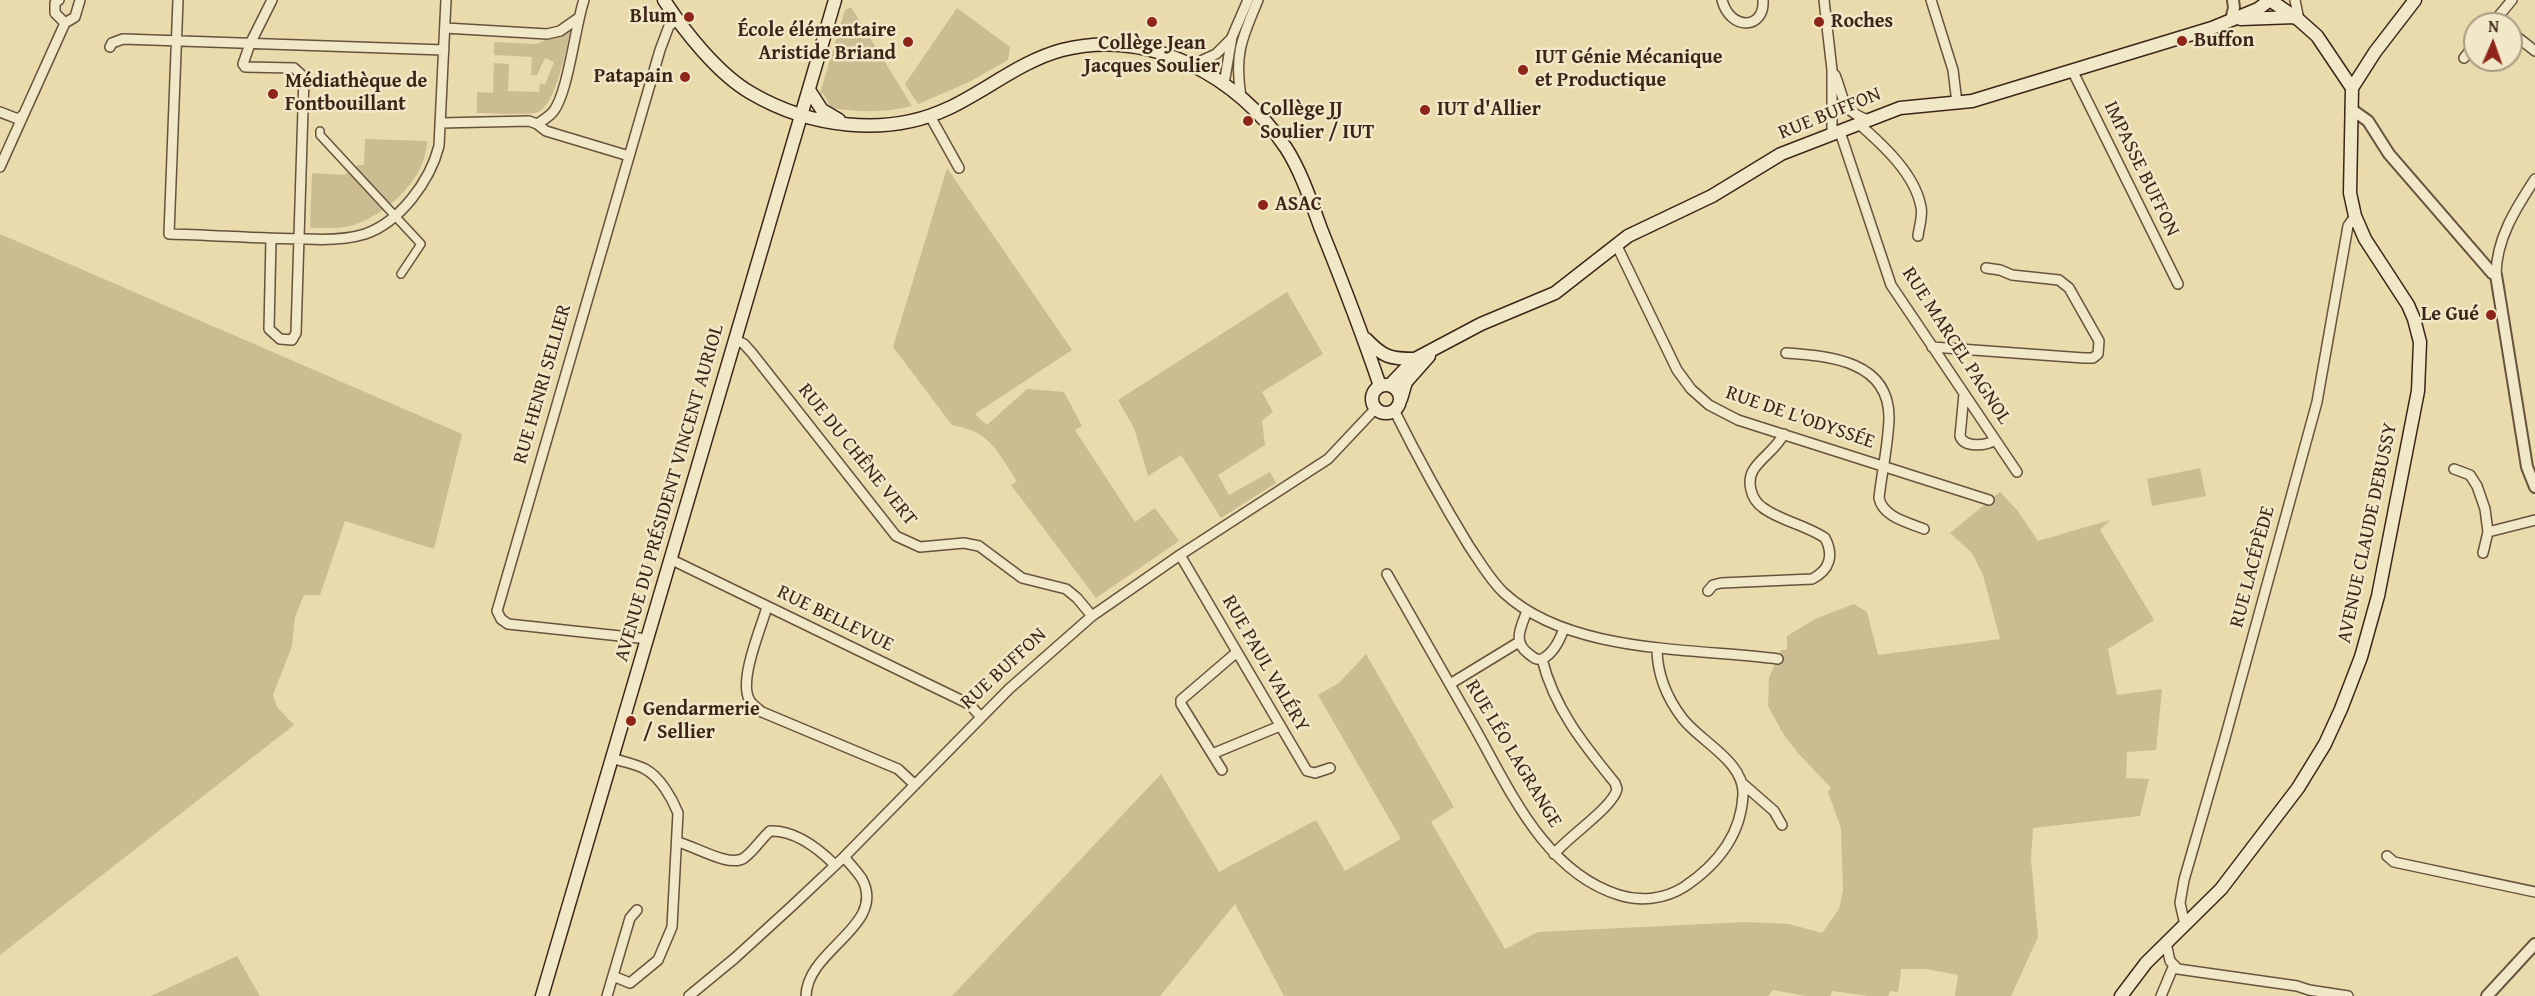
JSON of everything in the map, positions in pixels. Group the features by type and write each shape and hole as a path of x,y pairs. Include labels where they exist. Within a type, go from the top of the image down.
{"main road":[{"name":"AVENUE DU PRÉSIDENT VINCENT AURIOL","path":"542,996 835,0"},
{"path":"2270,0 2297,18 2317,36 2352,88 2415,0"},
{"name":"RUE BUFFON","path":"1385,385 1415,359 1481,324 1555,293 1616,244 1712,196 1781,154 1899,108 1972,101 2231,20 2258,9 2270,0"},
{"path":"670,3 678,19 715,62 749,92 801,115 837,124 895,124 930,116 1041,58 1082,46 1116,44 1138,47 1154,50 1192,65 1241,97 1286,148 1300,174 1385,385 1398,390 1401,399 1394,410 1387,413 1376,408 1372,396 1385,385"},
{"path":"2231,20 2297,18"},
{"name":"AVENUE CLAUDE DEBUSSY","path":"2121,996 2146,963 2221,889 2298,788 2325,744 2361,657 2378,596 2418,391 2420,342 2408,305 2377,259 2355,216 2350,193 2352,88"},
{"path":"808,90 822,110 861,125"},
{"path":"1363,335 1377,350 1392,359 1415,359"},
{"name":"RUE BUFFON","path":"1401,399 1406,382 1419,365 1438,347"}],"street":[{"path":"59,0 55,3 55,13 65,23"},
{"path":"0,168 65,23 75,17 80,0"},
{"path":"178,0 168,234 298,240 352,237 367,233 395,216 426,180 435,163 439,146 446,0"},
{"path":"271,239 269,329 280,339 292,340 296,333 304,77 294,68 245,67 243,59 272,0"},
{"path":"537,124 554,112 570,62 577,19 584,0"},
{"path":"1224,84 1232,37 1248,0"},
{"path":"1241,97 1237,71 1240,43 1258,0"},
{"path":"1721,0 1725,13 1740,23 1748,23 1757,18 1762,11 1763,0"},
{"path":"1824,0 1832,70 1845,104 1852,115 1863,122 1912,184 1922,208 1918,236"},
{"path":"1931,0 1953,70 1957,103"},
{"path":"2231,20 2233,0"},
{"path":"2295,0 2297,18"},
{"path":"445,28 547,34 560,31 577,19"},
{"name":"RUE HENRI SELLIER","path":"648,639 508,624 501,619 497,611 660,50 669,26 678,19"},
{"path":"1192,65 1216,54 1232,37"},
{"path":"110,47 112,43 123,39 444,50"},
{"path":"2523,42 2535,51"},
{"name":"RUE MARCEL PAGNOL","path":"1832,70 1836,134 1890,285 2018,472"},
{"name":"IMPASSE BUFFON","path":"2072,70 2178,284"},
{"path":"2351,109 2368,121 2390,154 2496,275"},
{"path":"0,112 18,119 23,115"},
{"path":"930,116 959,168"},
{"path":"440,123 529,121 546,131 629,156"},
{"path":"320,131 320,135 421,244 401,274"},
{"path":"2535,179 2519,203 2496,257 2496,275 2527,467 2535,487"},
{"name":"RUE LACÉPÈDE","path":"2185,925 2180,903 2184,880 2317,402 2348,226 2355,216"},
{"name":"RUE DE L'ODYSSÉE","path":"1616,244 1677,370 1691,389 1709,405 1738,420 1989,500"},
{"path":"1932,347 2084,358 2093,358 2097,354 2099,341 2069,288 2059,280 2012,275 1986,268"},
{"name":"RUE DU CHÊNE VERT","path":"736,340 744,344 752,353 896,536 920,548 964,543 979,546 1022,578 1066,589 1092,616"},
{"path":"1786,353 1827,356 1861,368 1882,387 1888,403 1889,417 1879,498 1881,506 1888,513 1924,529"},
{"path":"1964,394 1960,436 1962,441 1988,445 1995,440"},
{"name":"RUE BUFFON","path":"689,996 744,951 844,857 981,717 1092,616 1180,555 1328,459 1376,408"},
{"path":"1394,410 1457,527 1488,575 1504,593 1527,611 1563,628 1616,642 1778,659"},
{"path":"1708,591 1713,585 1721,583 1812,579 1821,575 1828,566 1831,556 1825,538 1762,507 1754,498 1750,488 1754,469 1777,447 1784,434"},
{"path":"2454,469 2470,475 2477,486 2485,509 2488,532 2483,553"},
{"path":"2488,532 2535,520"},
{"name":"RUE PAUL VALÉRY","path":"1180,555 1307,771 1315,773 1330,768"},
{"name":"RUE BELLEVUE","path":"670,559 969,704 981,717"},
{"name":"RUE LÉO LAGRANGE","path":"1387,574 1534,832 1577,875 1601,890 1627,898 1645,899 1662,896 1694,880 1717,859 1731,840 1742,809 1742,783"},
{"path":"767,607 747,677 748,698 753,705 762,712 898,769 914,784"},
{"path":"1527,611 1519,634 1519,642 1523,650 1536,660 1549,656 1560,639 1563,628"},
{"path":"1450,684 1519,642"},
{"path":"1657,648 1659,671 1668,698 1684,721 1728,763 1742,783 1774,811 1782,825"},
{"path":"1222,770 1181,700 1237,652"},
{"path":"1542,659 1545,672 1564,714 1579,738 1616,783 1617,789 1610,803 1564,842 1554,854"},
{"path":"1212,754 1280,726"},
{"path":"612,758 645,769 656,778 674,802 678,813 675,912 664,948 658,960 630,983 613,976"},
{"path":"678,842 736,862 771,831 779,831 818,847 835,865"},
{"path":"2387,856 2394,861 2535,892"},
{"path":"806,996 815,966 855,925 864,911 867,899 866,889 861,878 844,857"},
{"path":"607,996 630,918 637,910"},
{"path":"2166,943 2170,961 2178,969 2297,986 2348,996"},
{"path":"2487,996 2535,944"},
{"path":"2161,996 2174,965"}],"shaded area":[{"path":"851,7 912,106 872,111 831,108 824,95 820,93 845,10"},
{"path":"957,8 1010,47 1008,60 967,83 918,104 905,84"},
{"path":"570,30 555,88 544,107 538,112 526,114 477,113 477,92 493,93 494,63 509,64 508,91 539,92 540,83 545,85 554,62 545,58 537,75 531,75 532,57 494,55 494,42 536,44"},
{"path":"365,139 427,141 420,168 403,193 367,220 344,227 310,227 312,173 344,175 358,165 364,165"},
{"path":"947,168 1072,350 975,414 987,425 1027,389 1064,392 1082,426 1075,430 1135,522 1155,508 1179,541 1096,598 1011,485 1017,481 991,444 976,432 952,425 893,347"},
{"path":"0,234 462,434 434,549 345,521 320,595 304,595 295,617 292,646 273,695 277,707 294,725 0,955"},
{"path":"1287,292 1323,354 1262,392 1273,412 1262,421 1265,445 1218,475 1229,495 1270,472 1276,483 1221,518 1181,455 1148,476 1134,428 1118,400"},
{"path":"2200,468 2206,496 2152,506 2147,479"},
{"path":"2000,492 2017,510 2038,541 2110,520 2100,530 2154,620 2108,649 2117,695 2162,689 2156,750 2127,752 2126,778 2149,779 2140,816 2033,828 2031,859 2038,937 2011,996 1955,996 1958,975 1926,969 1901,969 1898,992 1890,991 1888,996 1832,991 1830,996 1805,996 1773,990 1768,996 1284,996 1235,904 1160,996 952,996 1161,774 1219,872 1316,820 1345,871 1401,839 1318,695 1339,683 1366,654 1454,807 1431,822 1505,949 1538,932 1746,922 1789,924 1822,933 1839,909 1843,891 1841,828 1828,792 1831,788 1784,735 1768,706 1769,678 1781,650 1787,650 1787,636 1817,618 1854,604 1867,612 1878,655 2000,639 1983,575 1972,553 1950,533"},
{"path":"237,956 260,996 151,996"}],"place":[{"name":"Blum","path":"689,17"},
{"name":"Collège Jean Jacques Soulier","path":"1152,22"},
{"name":"Roches","path":"1819,22"},
{"name":"Buffon","path":"2182,41"},
{"name":"École élémentaire Aristide Briand","path":"908,42"},
{"name":"IUT Génie Mécanique et Productique","path":"1523,70"},
{"name":"Patapain","path":"685,77"},
{"name":"Médiathèque de Fontbouillant","path":"273,94"},
{"name":"IUT d'Allier","path":"1425,110"},
{"name":"Collège JJ Soulier / IUT","path":"1248,121"},
{"name":"ASAC","path":"1263,205"},
{"name":"Le Gué","path":"2491,315"},
{"name":"Gendarmerie / Sellier","path":"631,721"}]}
